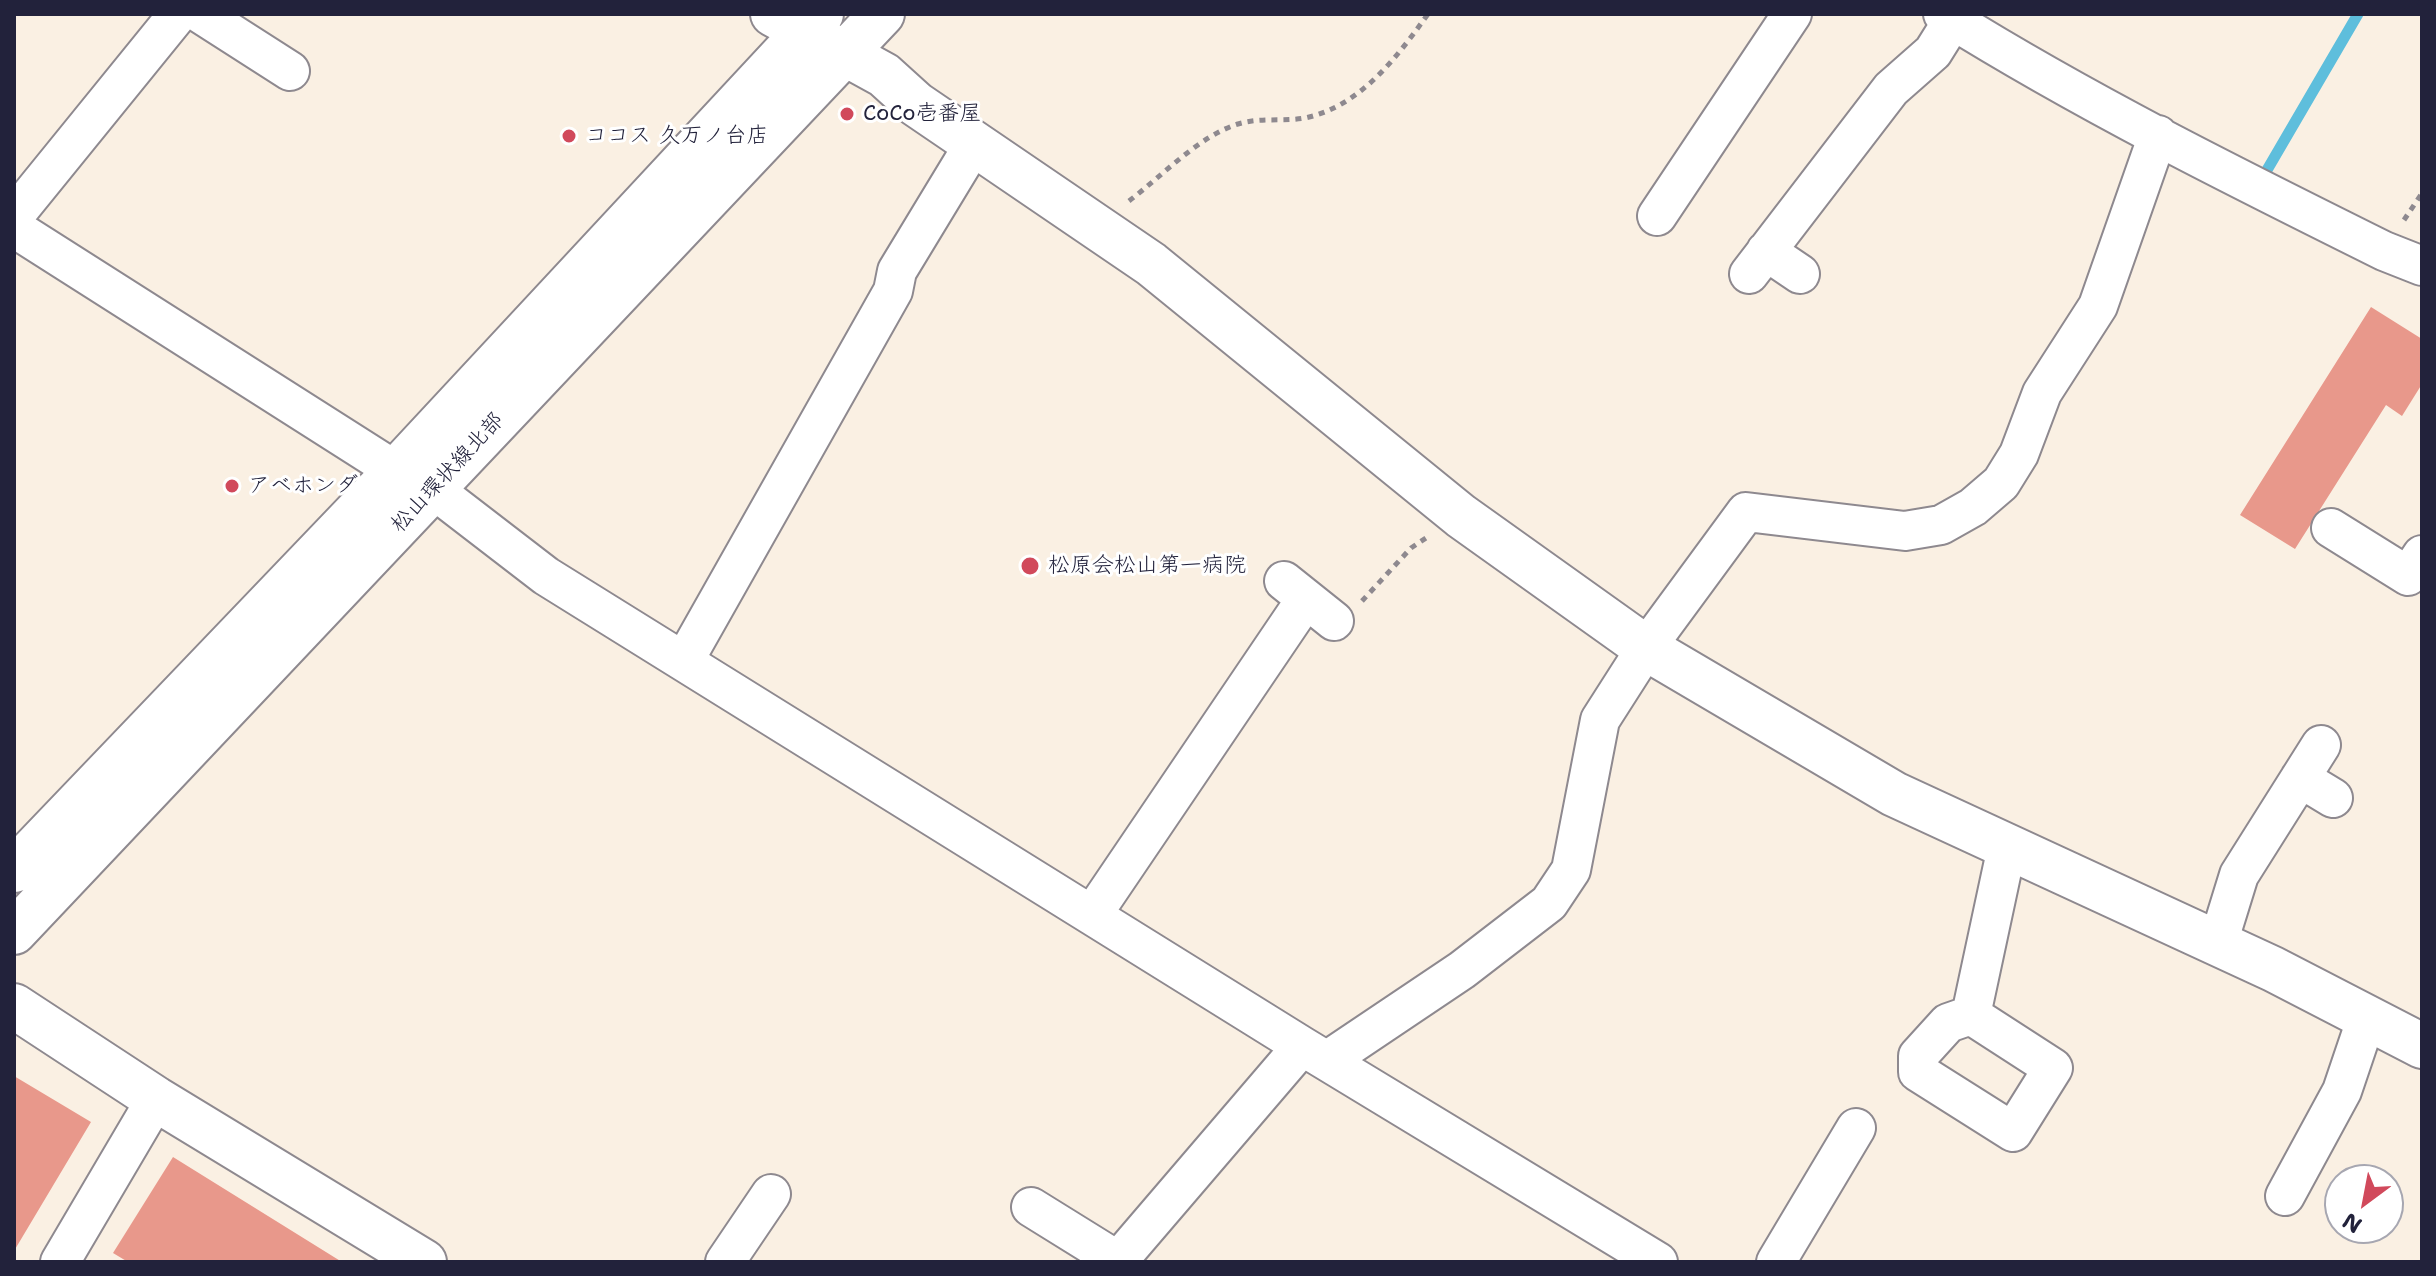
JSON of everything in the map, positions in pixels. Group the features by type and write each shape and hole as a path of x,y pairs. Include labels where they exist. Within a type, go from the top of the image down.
{"street":[{"path":"14,216 178,14"},
{"path":"201,14 290,71"},
{"name":"松山環状線北部","path":"14,870 414,480 882,14"},
{"path":"1657,216 1792,14"},
{"path":"1800,274 1758,262 1891,89 1933,52 1948,17 2005,53 2158,135 2384,251 2422,266"},
{"path":"799,20 843,55 884,75 916,104 1097,226 1243,337 1461,516 1646,648 1894,794 2218,943 2422,1046"},
{"name":"松山環状線北部","path":"14,932 414,480 799,20"},
{"path":"1031,1207 1117,1261 1315,1053 1462,970 1549,903 1571,870 1600,720 1646,648 1746,512 1905,531 1941,525 1973,507 2001,483 2019,454 2042,393 2098,306 2158,135"},
{"path":"684,661 893,291 897,271 974,144"},
{"path":"14,228 414,480 546,576 1658,1262"},
{"path":"2331,528 2408,576 2422,555"},
{"path":"1092,915 1319,603"},
{"path":"2218,943 2239,875 2321,745"},
{"path":"2300,778 2333,798"},
{"path":"1971,1015 2007,847"},
{"path":"14,1006 156,1099 424,1262"},
{"path":"2285,1196 2342,1091 2367,1017"},
{"path":"60,1262 156,1099"},
{"path":"1776,1262 1856,1128"},
{"path":"725,1262 771,1194"}],"path":[{"path":"1097,226 1208,139 1237,124 1301,119 1327,112 1353,96 1400,53 1428,14"},
{"path":"1319,603 1461,516"}],"building":[{"path":"2371,307 2422,339 2422,384 2402,416 2386,405 2295,549 2240,515"},
{"path":"14,1076 91,1122 14,1251"},
{"path":"173,1157 342,1262 128,1262 113,1253"}],"waterway":[{"path":"2267,170 2358,14"}],"place":[{"name":"CoCo壱番屋","path":"847,114"},
{"name":"ココス 久万ノ台店","path":"569,136"},
{"name":"アベホンダ","path":"232,486"},
{"name":"松原会松山第一病院","path":"1030,566"}]}
